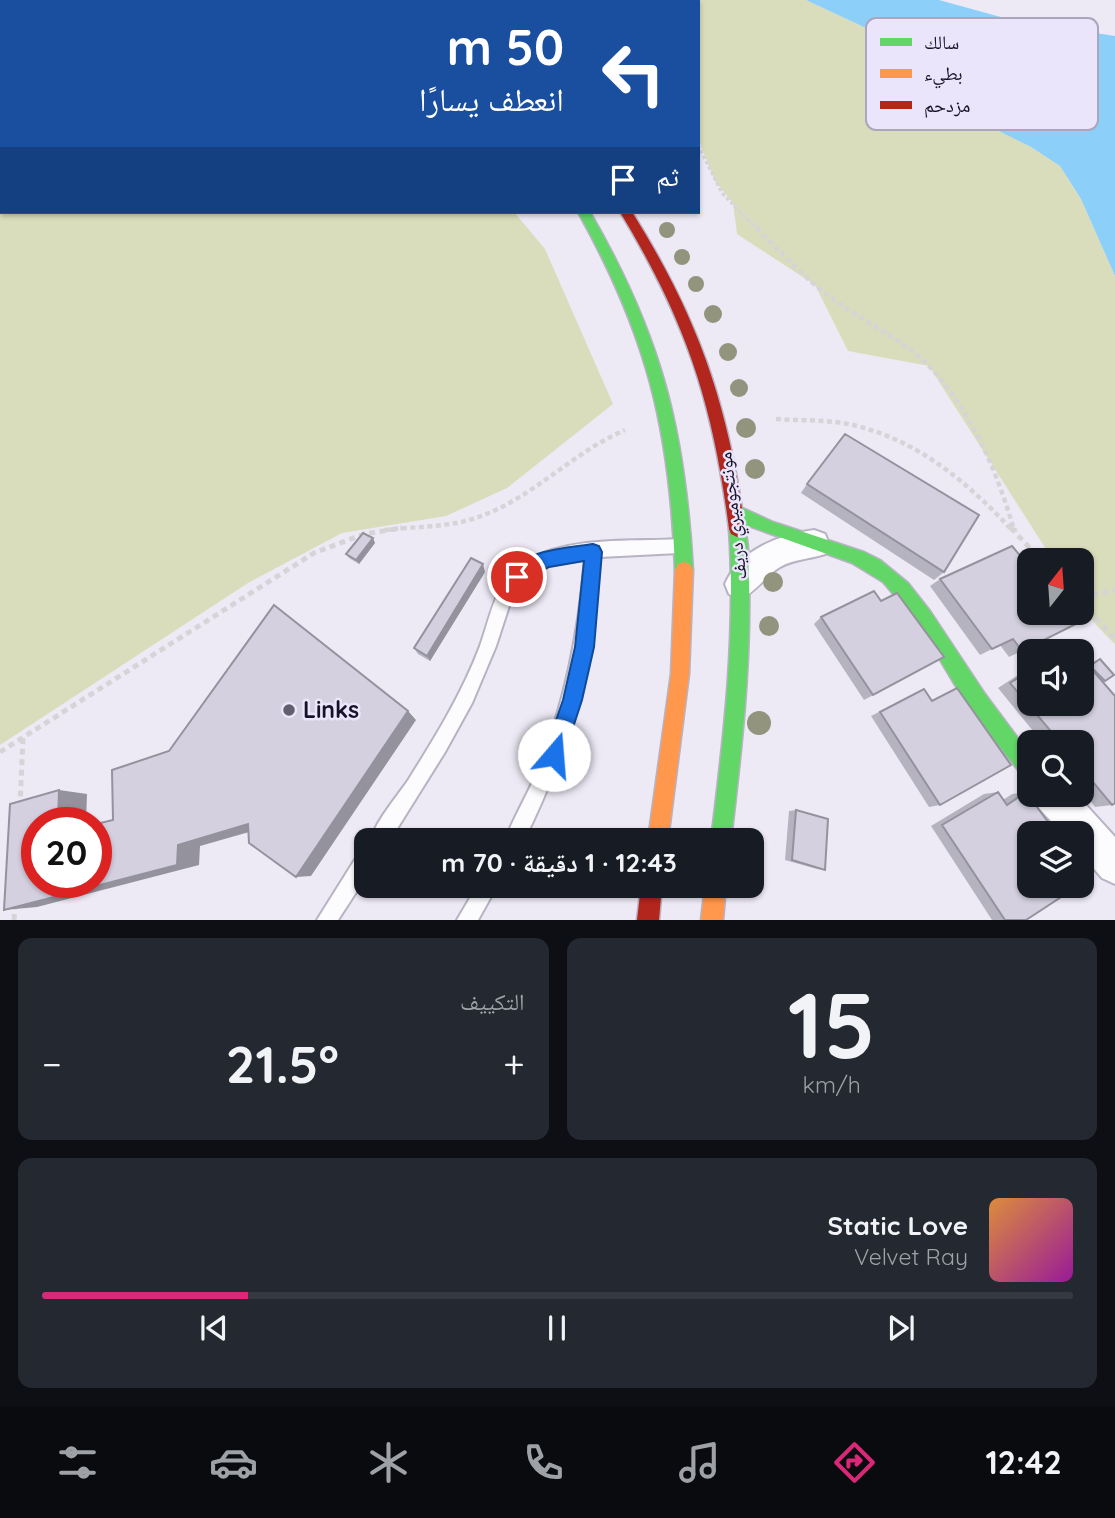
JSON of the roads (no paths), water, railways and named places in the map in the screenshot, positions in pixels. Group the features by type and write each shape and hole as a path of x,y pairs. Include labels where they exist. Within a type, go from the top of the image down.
{"street":[{"path":"585,214 634,300 671,422 679,480 684,546 682,652 660,828"},
{"name":"مونتجوميري دريف","path":"627,214 640,231 674,293 703,365 718,418 736,512 740,584 740,672 722,828"},
{"path":"736,512 764,530 845,553 874,566 901,587 922,614 962,678 1017,752"},
{"path":"740,584 763,559 796,546 814,544"},
{"path":"1063,807 1115,865"},
{"path":"648,919 651,898"},
{"path":"712,919 715,898"}],"lane":[{"path":"387,828 456,718 479,668 506,591 517,577 532,565 549,559 593,552 684,546"},
{"path":"520,828 554,755 573,700 586,635 593,552"},
{"path":"326,919 354,878"},
{"path":"466,919 480,898"}],"water":[{"path":"806,0 939,0 1004,18 866,18 866,28"},
{"path":"1098,33 1115,36 1115,276 1081,199 1060,166 1031,147 997,130 1098,130"}],"place":[{"name":"Links","path":"289,710"}]}
